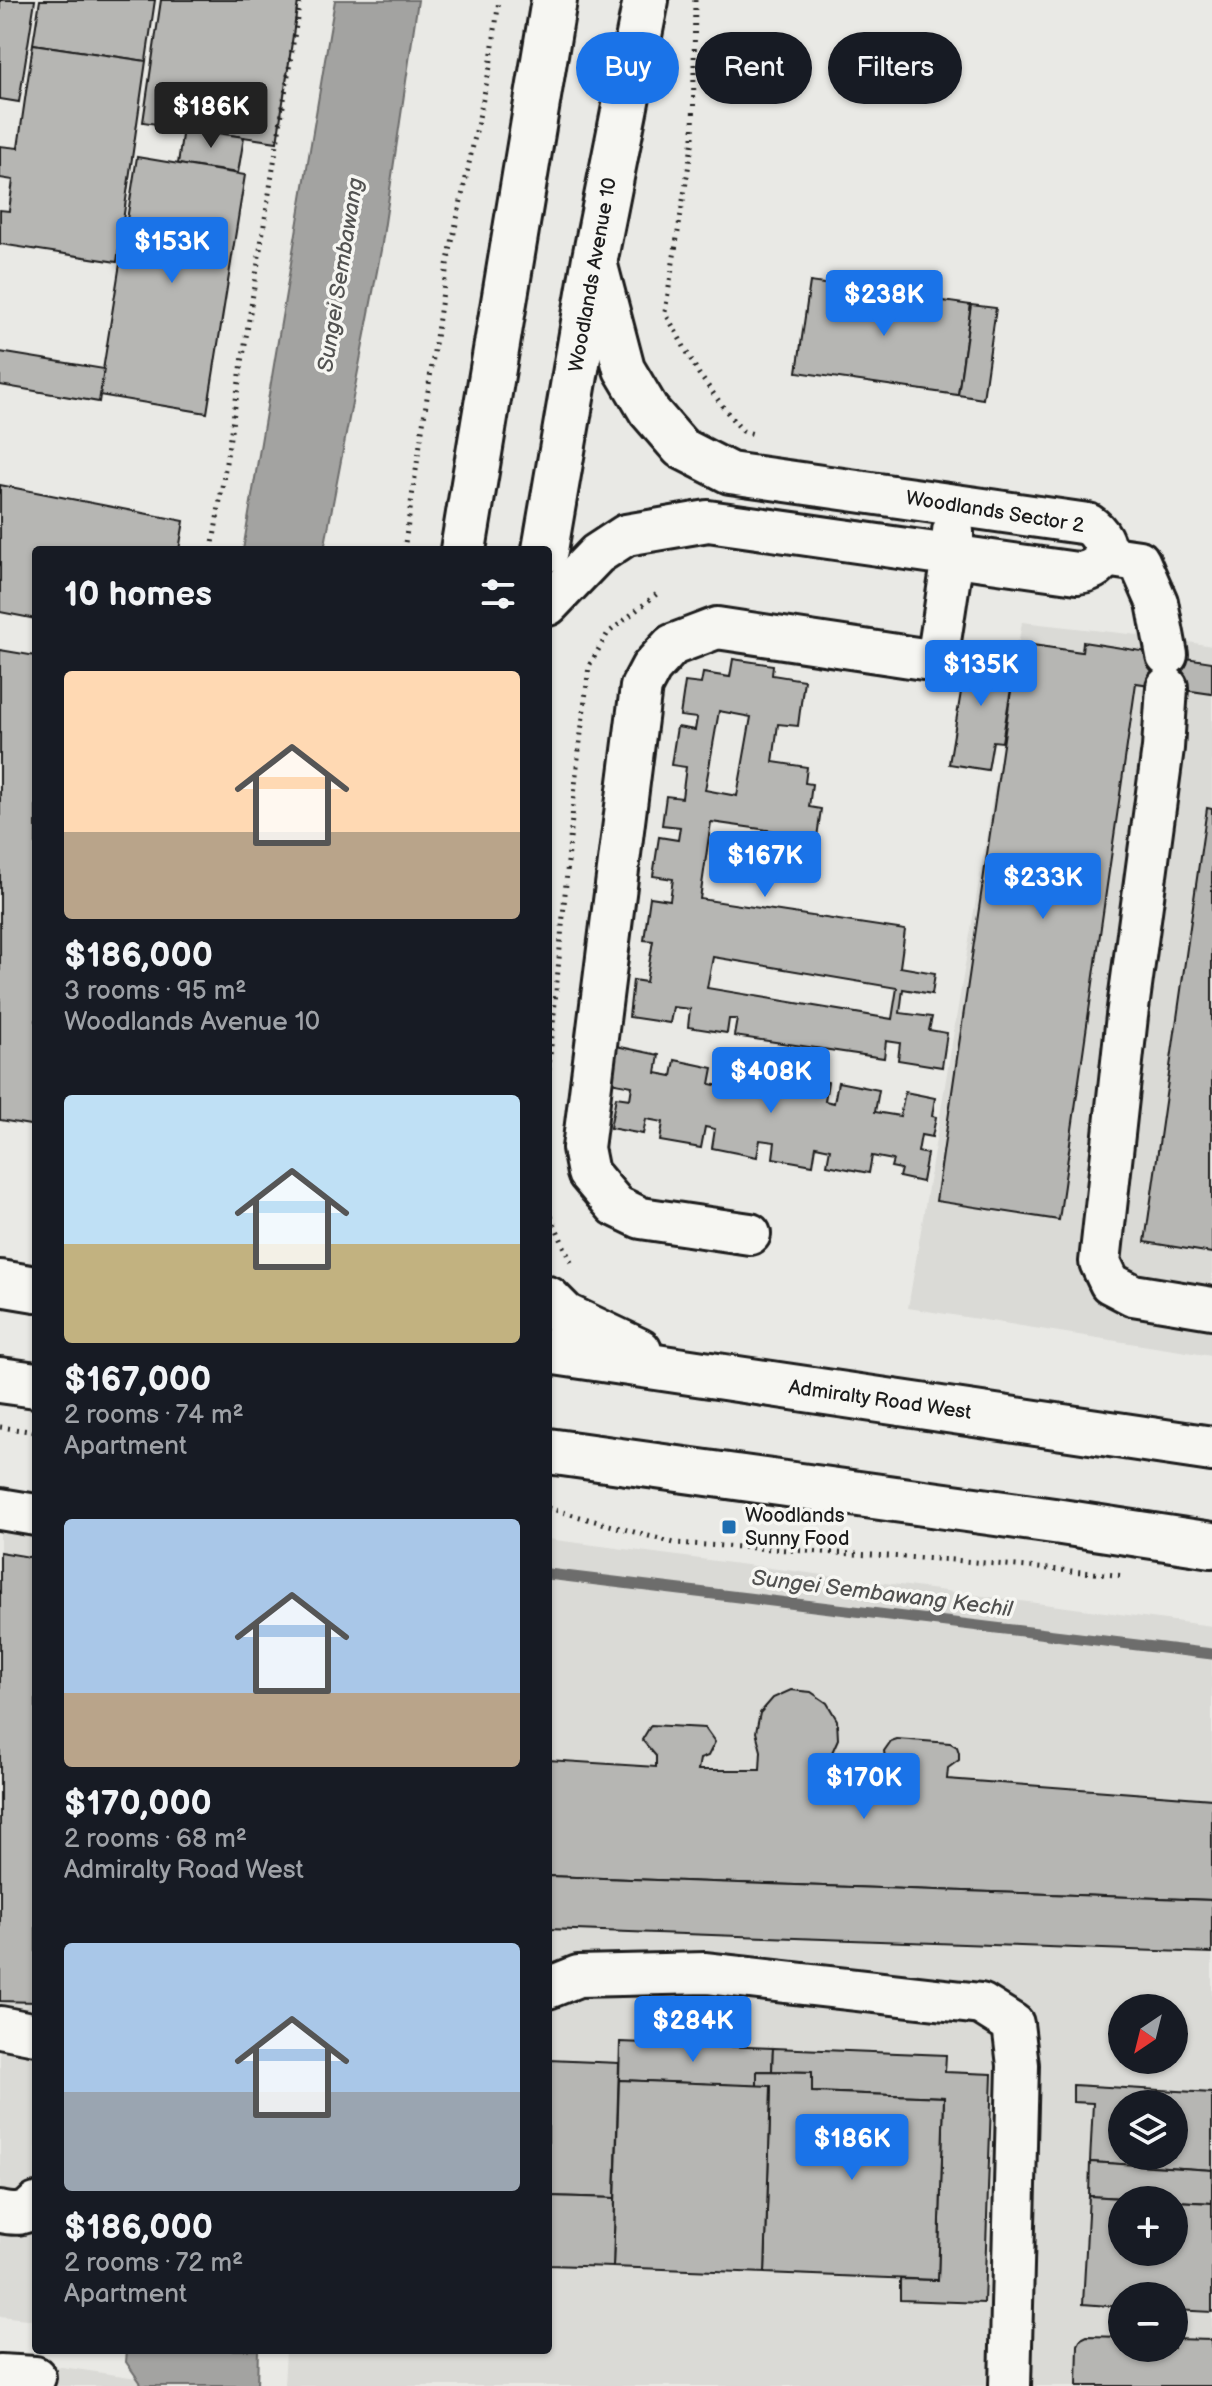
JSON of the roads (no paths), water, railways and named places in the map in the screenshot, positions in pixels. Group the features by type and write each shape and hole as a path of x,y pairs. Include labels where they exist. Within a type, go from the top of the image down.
{"main road":[{"path":"464,546 554,0"},
{"name":"Woodlands Avenue 10","path":"546,546 595,258 646,0"},
{"path":"0,1283 32,1288"},
{"path":"561,1286 565,1316 681,1370"},
{"name":"Admiralty Road West","path":"552,1352 1212,1449"},
{"path":"0,1380 32,1384"},
{"path":"552,1452 1212,1545"}],"street":[{"name":"Woodlands Sector 2","path":"552,601 597,554 626,535 708,521 1077,573 1088,572 1099,565 1105,556 1098,531 1088,524 730,473 681,448 649,411 624,369 595,258"},
{"path":"750,1234 641,1218 616,1206 588,1173 583,1148 641,687 651,668 672,645 717,628 937,661 954,534 949,521 924,499"},
{"path":"1105,556 1139,561 1157,602 1167,671 1163,748 1127,1016 1100,1262 1110,1283 1133,1295 1212,1308"},
{"path":"0,1509 32,1514"},
{"path":"552,1986 578,1976 706,1973 981,2004 1013,2024 1018,2065 1010,2386"},
{"path":"0,2027 32,2033"},
{"path":"0,2212 18,2216 32,2208"}],"water":[{"name":"Sungei Sembawang","path":"335,0 418,0 381,250 325,546 244,546"},
{"path":"127,2354 258,2354 257,2386 141,2386 126,2362"}],"waterway":[{"name":"Sungei Sembawang Kechil","path":"552,1574 1212,1654"}],"place":[{"name":"Woodlands Sunny Food","path":"729,1527"}]}
